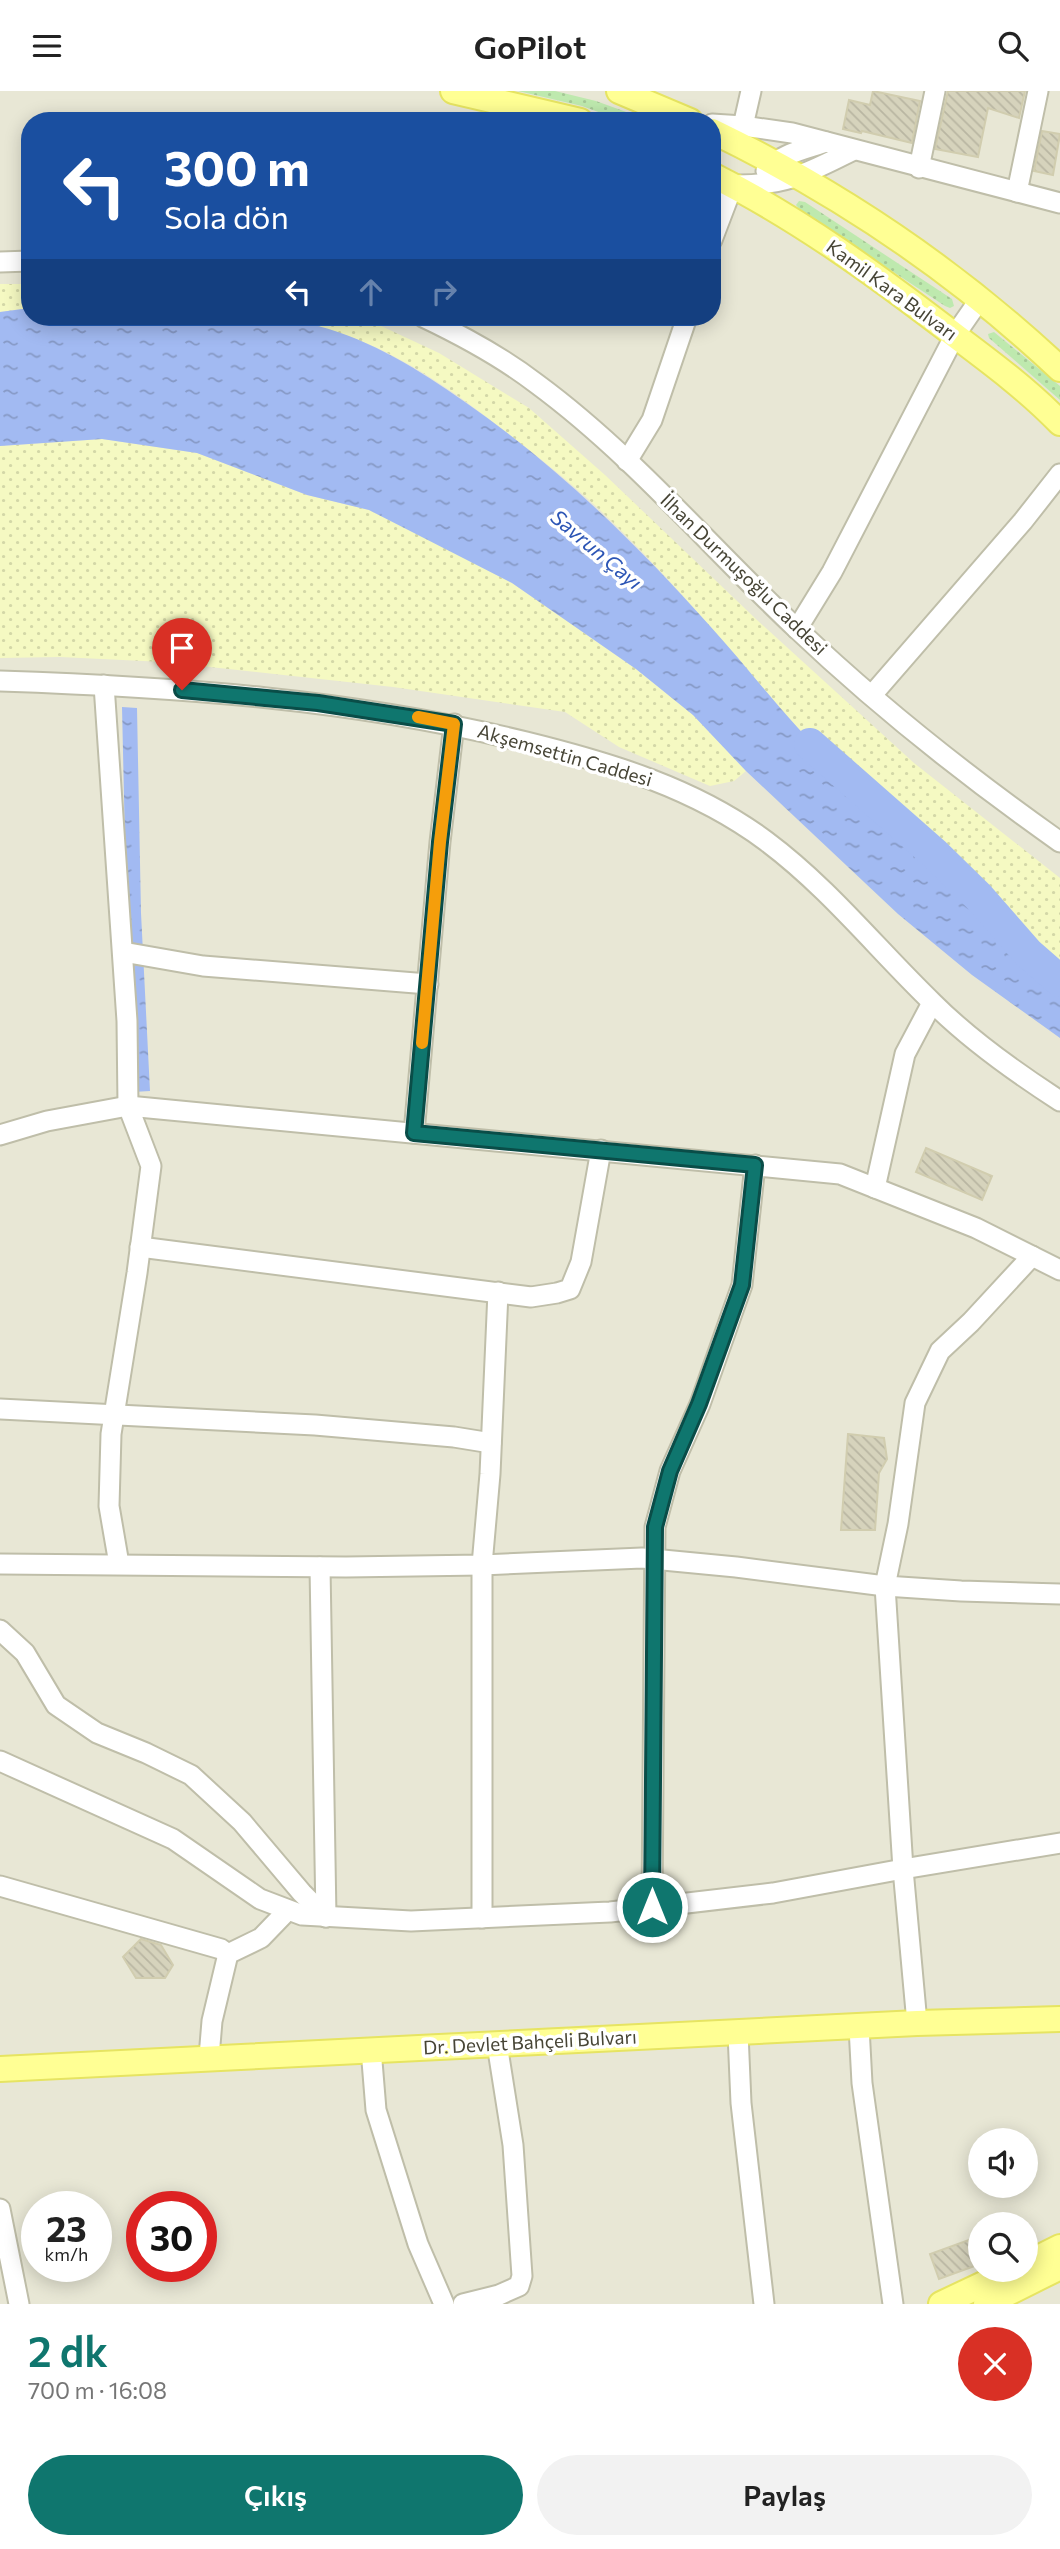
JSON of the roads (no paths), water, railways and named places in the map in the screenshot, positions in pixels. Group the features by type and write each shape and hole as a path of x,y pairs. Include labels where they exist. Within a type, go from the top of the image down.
{"main road":[{"path":"453,91 542,112"},
{"path":"619,91 664,100 679,112"},
{"path":"721,136 799,177 916,253 979,299 1060,369"},
{"name":"Kamil Kara Bulvarı","path":"722,180 880,278 1044,406 1060,423"},
{"name":"Dr. Devlet Bahçeli Bulvarı","path":"0,2069 917,2023 1060,2019"},
{"path":"1038,2257 1060,2247"},
{"path":"986,2304 1060,2267"},
{"path":"941,2304 988,2282"}],"street":[{"path":"743,126 751,91"},
{"path":"919,168 935,91"},
{"path":"1017,192 1038,91"},
{"path":"721,125 792,133 1060,203"},
{"path":"782,215 765,194 763,176 774,163 827,142"},
{"path":"722,180 762,185 799,177 854,150"},
{"path":"0,263 21,262"},
{"path":"797,629 832,572 955,335 979,299"},
{"name":"İlhan Durmuşoğlu Caddesi","path":"441,326 471,341 536,382 563,403 627,461 797,629 872,695 1060,842"},
{"path":"627,461 652,420 684,326"},
{"path":"872,695 1023,521 1060,474"},
{"name":"Akşemsettin Caddesi","path":"0,681 208,691 305,701 454,724 637,772 691,795 766,841 805,873 854,920 932,1003 994,1057 1060,1101"},
{"path":"104,685 127,1021 128,1106 151,1166 111,1434 109,1506 119,1564"},
{"path":"414,1133 454,724"},
{"path":"123,952 202,966 428,984"},
{"path":"875,1188 905,1054 932,1003"},
{"path":"0,1135 47,1121 128,1106 840,1174 976,1228 1060,1270"},
{"path":"140,1247 531,1297 558,1293 570,1289 581,1262 601,1150"},
{"path":"652,1907 657,1559 655,1527 670,1471 699,1404 742,1285 755,1165"},
{"path":"917,2023 903,1869 885,1586 898,1524 915,1403 940,1351 1032,1256"},
{"path":"482,1917 482,1565 498,1292"},
{"path":"0,1409 315,1425 454,1437 491,1443"},
{"path":"0,1564 320,1567 482,1565 642,1558 885,1586 1060,1594"},
{"path":"320,1567 326,1917"},
{"path":"0,1630 25,1653 56,1705 97,1733 191,1775 242,1822 326,1917"},
{"path":"0,1761 173,1839 260,1899 302,1915 326,1917 411,1921 610,1912 773,1893 1060,1843"},
{"path":"0,1886 221,1949 228,1954"},
{"path":"228,1954 261,1938 288,1910"},
{"path":"209,2057 212,2021 228,1954"},
{"path":"859,2027 862,2083 893,2304"},
{"path":"738,2033 741,2103 764,2304"},
{"path":"463,2304 519,2286 522,2276 513,2145 497,2043"},
{"path":"371,2049 376,2110 418,2244 444,2304"},
{"path":"0,2209 19,2304"}],"water":[{"path":"21,309 21,326 318,326 357,339 394,357 465,402 532,452 624,536 710,626 798,728 890,823 989,911 1060,963 1060,1038 972,975 898,914 746,771 693,715 636,669 512,583 369,510 307,495 197,453 102,439 0,446 0,312"},
{"path":"122,707 137,708 141,913 150,1091 133,1092 133,977 125,842"}],"waterway":[{"name":"Savrun Çayı","path":"810,744 934,853 979,897 1028,953 1060,981"}]}
